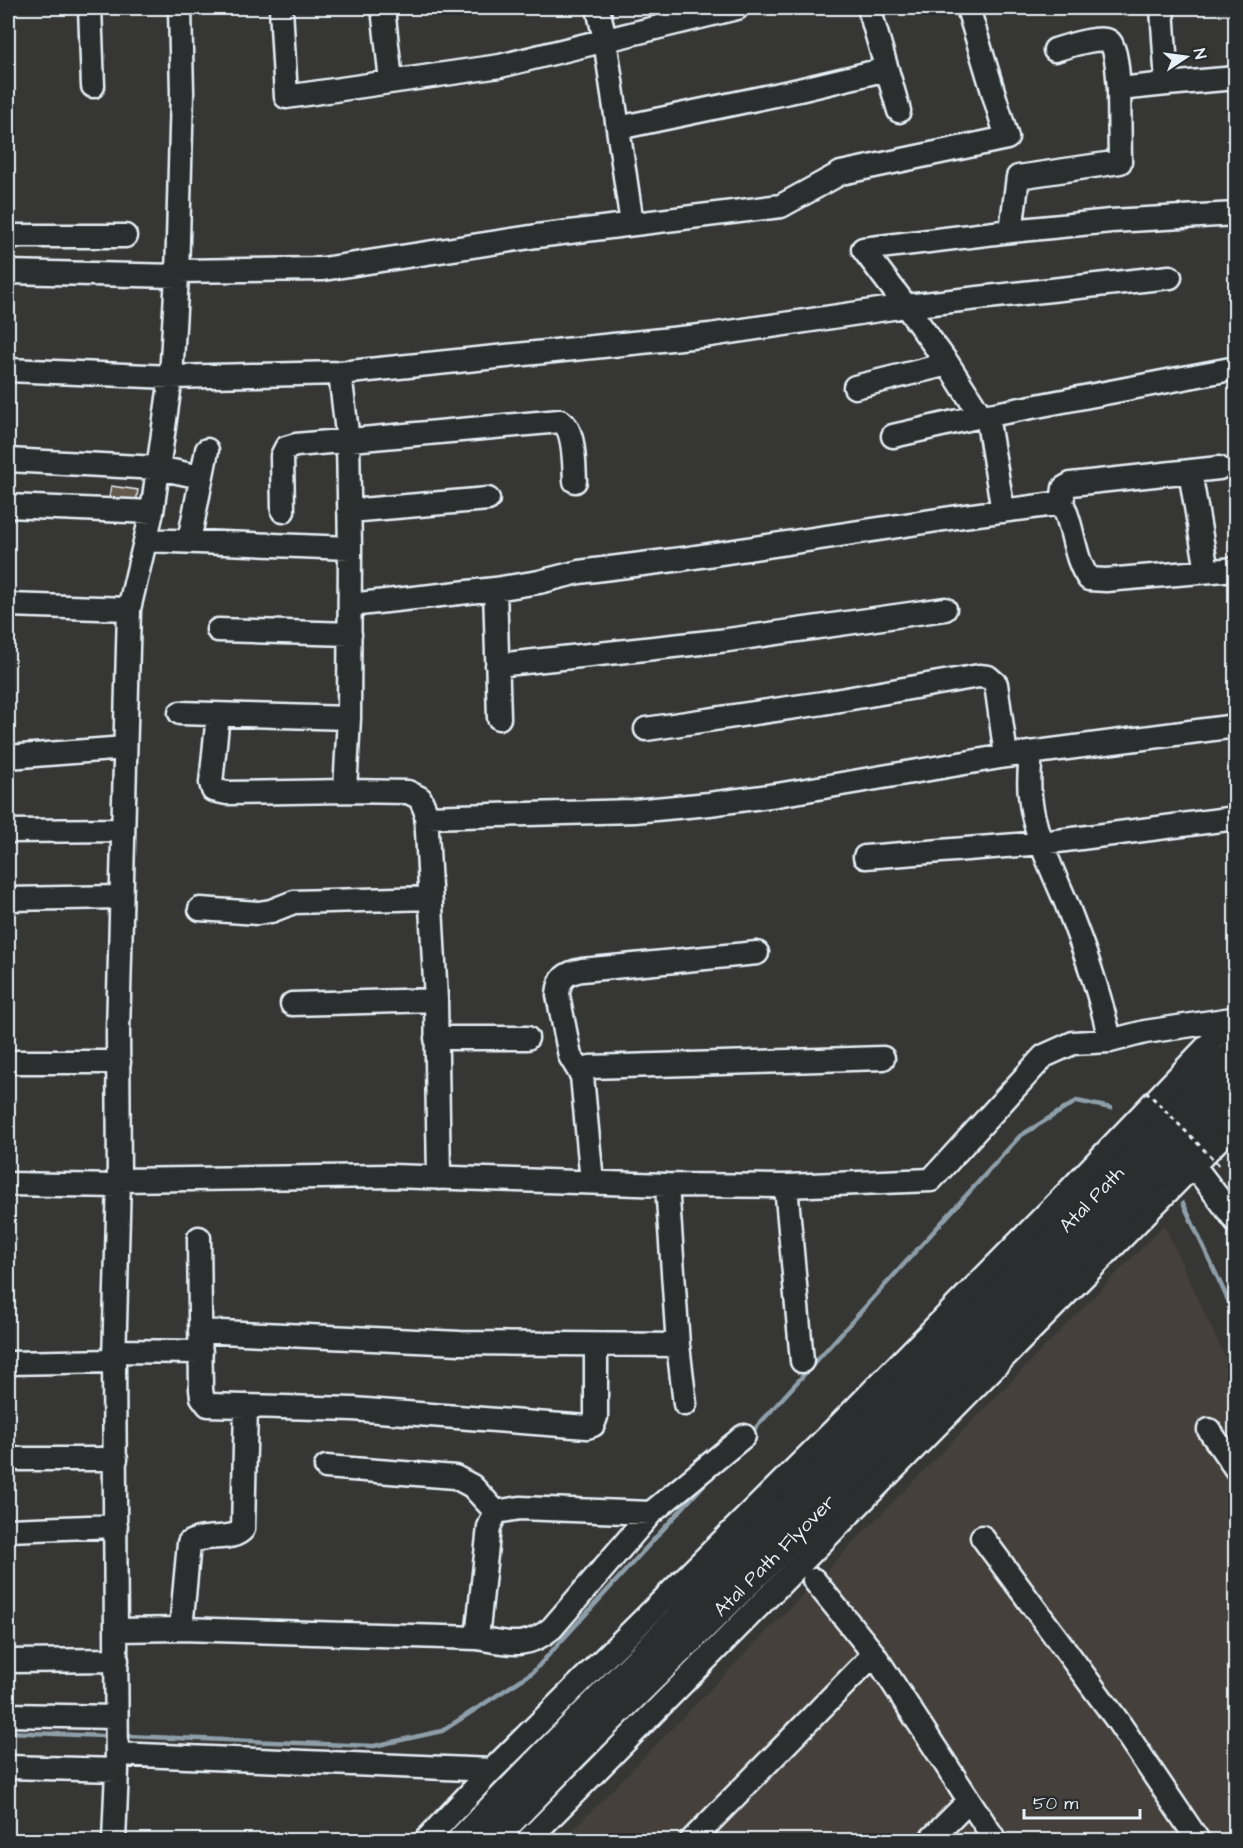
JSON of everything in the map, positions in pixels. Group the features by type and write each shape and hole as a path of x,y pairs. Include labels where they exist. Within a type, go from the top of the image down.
{"main road":[{"name":"Atal Path","path":"947,1346 1236,1052"},
{"name":"Atal Path Flyover","path":"490,1840 1016,1315 1236,1091"},
{"path":"1049,1311 1059,1269"},
{"path":"918,1345 947,1346"},
{"name":"Atal Path Flyover","path":"462,1840 947,1346"}],"street":[{"path":"90,8 93,86"},
{"path":"114,1840 117,1762 117,1630 114,1356 118,1062 129,609 152,512 171,377 177,274 182,93 180,8"},
{"path":"281,8 286,96 500,66 738,8"},
{"path":"383,8 391,81"},
{"path":"598,8 605,40 632,224"},
{"path":"869,8 899,111"},
{"path":"8,272 177,274 323,269 537,236 781,206 841,173 1007,138 968,8"},
{"path":"1162,8 1167,84"},
{"path":"1011,231 1018,177 1120,162 1119,89 1112,45 1107,39 1055,50"},
{"path":"618,128 887,69"},
{"path":"1119,89 1236,78"},
{"path":"1003,511 984,416 863,249 1112,221 1236,214"},
{"path":"8,236 125,236"},
{"path":"8,370 171,377 340,373 710,335 906,306 1170,277"},
{"path":"855,387 948,364"},
{"path":"893,436 984,416 1236,368"},
{"path":"340,373 348,441 350,548 349,718 345,791"},
{"path":"283,511 282,456 286,448 297,445 560,421 567,426 571,436 575,481"},
{"path":"189,541 207,450"},
{"path":"8,460 158,468 201,477"},
{"path":"1220,468 1071,484 1064,488 1062,503 1068,515 1082,566 1089,579 1107,580 1236,569"},
{"path":"1190,472 1208,571"},
{"path":"349,511 488,499"},
{"path":"350,605 495,589 539,582 579,572 1062,503"},
{"path":"8,506 152,512"},
{"path":"146,540 350,548"},
{"path":"495,589 499,718"},
{"path":"8,605 129,609"},
{"path":"497,665 728,640 945,609"},
{"path":"218,630 350,634"},
{"path":"646,729 823,704 988,676 996,684 1030,794 1042,843 1089,963 1099,993 1110,1041"},
{"path":"180,713 349,718"},
{"path":"218,714 211,783 213,790 227,793 408,792 420,798 426,817 436,1000 439,1178"},
{"path":"426,817 634,811 709,804 1017,755 1236,726"},
{"path":"8,757 125,748"},
{"path":"865,857 1042,843 1236,818"},
{"path":"8,831 123,830"},
{"path":"8,899 122,897"},
{"path":"200,909 258,913 271,912 294,902 430,898"},
{"path":"592,1182 582,1076 570,1056 558,995 562,978 567,974 582,970 757,953"},
{"path":"292,1004 436,1000"},
{"path":"8,1184 391,1176 667,1185 786,1186 931,1180 1044,1056 1072,1044 1110,1041 1145,1032 1234,1017"},
{"path":"426,1840 492,1770 918,1345 1234,1017"},
{"path":"436,1038 527,1038"},
{"path":"582,1076 586,1069 595,1067 883,1058"},
{"path":"8,1062 118,1062"},
{"path":"528,1840 1236,1122"},
{"path":"1191,1168 1201,1175 1236,1221"},
{"path":"667,1185 678,1345 685,1404"},
{"path":"786,1186 802,1361"},
{"path":"199,1238 201,1389 204,1402 215,1407 353,1409 587,1427 593,1425 596,1417 596,1345"},
{"path":"8,1363 114,1356 200,1341 678,1345"},
{"path":"181,1629 189,1543 199,1538 236,1534 243,1529 246,1406"},
{"path":"1209,1430 1236,1469"},
{"path":"117,1630 181,1629 477,1638 523,1644 543,1636 552,1628 651,1513 744,1436"},
{"path":"8,1459 116,1459"},
{"path":"326,1467 455,1477 472,1486 496,1512"},
{"path":"496,1512 520,1508 651,1513"},
{"path":"477,1638 489,1527 496,1512"},
{"path":"8,1530 116,1526"},
{"path":"982,1537 1117,1720 1198,1840"},
{"path":"814,1580 874,1654 995,1840"},
{"path":"692,1840 874,1654"},
{"path":"8,1661 117,1660"},
{"path":"8,1715 116,1717"},
{"path":"8,1767 117,1762 492,1770"},
{"path":"930,1840 969,1801"}],"path":[{"path":"1146,1091 1219,1165"}],"shaded area":[{"path":"1164,1225 1235,1379 1235,1840 563,1840"}],"building":[{"path":"111,486 138,490 135,509 108,505"}],"waterway":[{"path":"751,1433 1020,1136 1077,1101 1111,1108"},
{"path":"1183,1203 1236,1317"},
{"path":"126,1736 374,1746 442,1731 533,1672 709,1479"},
{"path":"8,1732 103,1736"}]}
